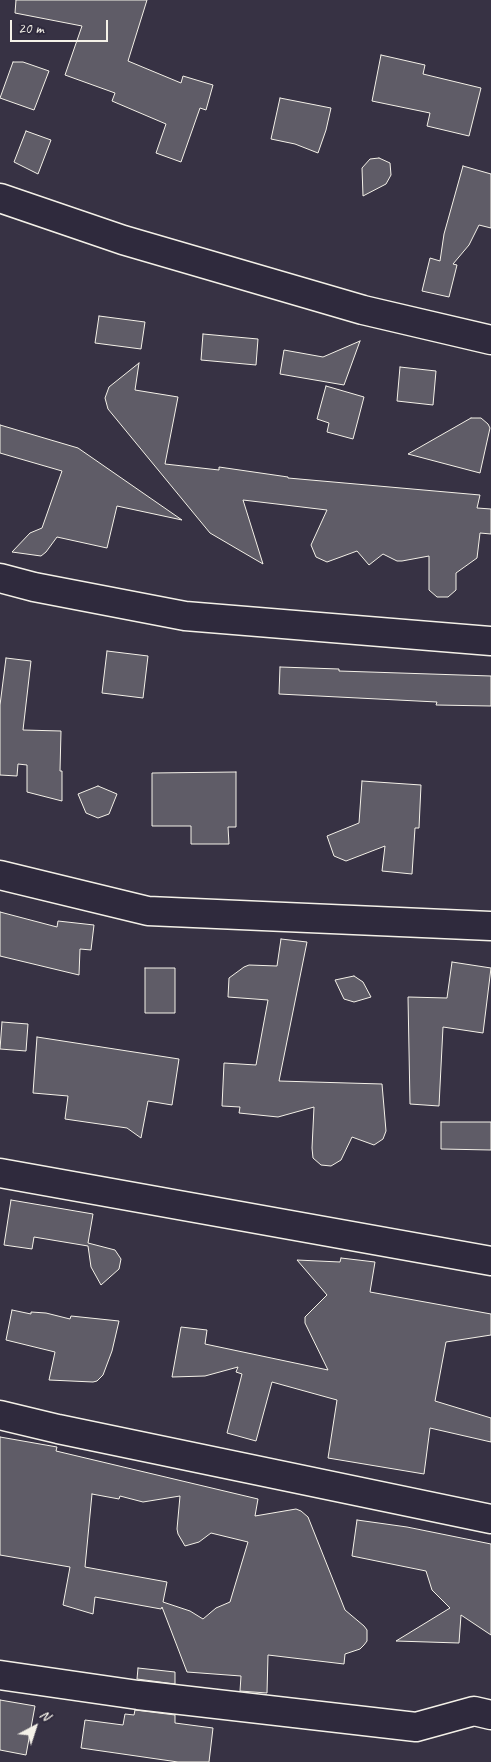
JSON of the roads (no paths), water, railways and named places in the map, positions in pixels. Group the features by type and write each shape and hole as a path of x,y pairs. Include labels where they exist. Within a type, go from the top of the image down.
{"street":[{"path":"0,198 123,240 362,310 491,340"},
{"path":"0,578 34,587 185,616 491,641"},
{"path":"0,875 148,911 491,926"},
{"path":"0,1173 491,1261"},
{"path":"0,1415 58,1429 491,1519"},
{"path":"0,1675 138,1695 416,1727 474,1711 491,1715"}]}
